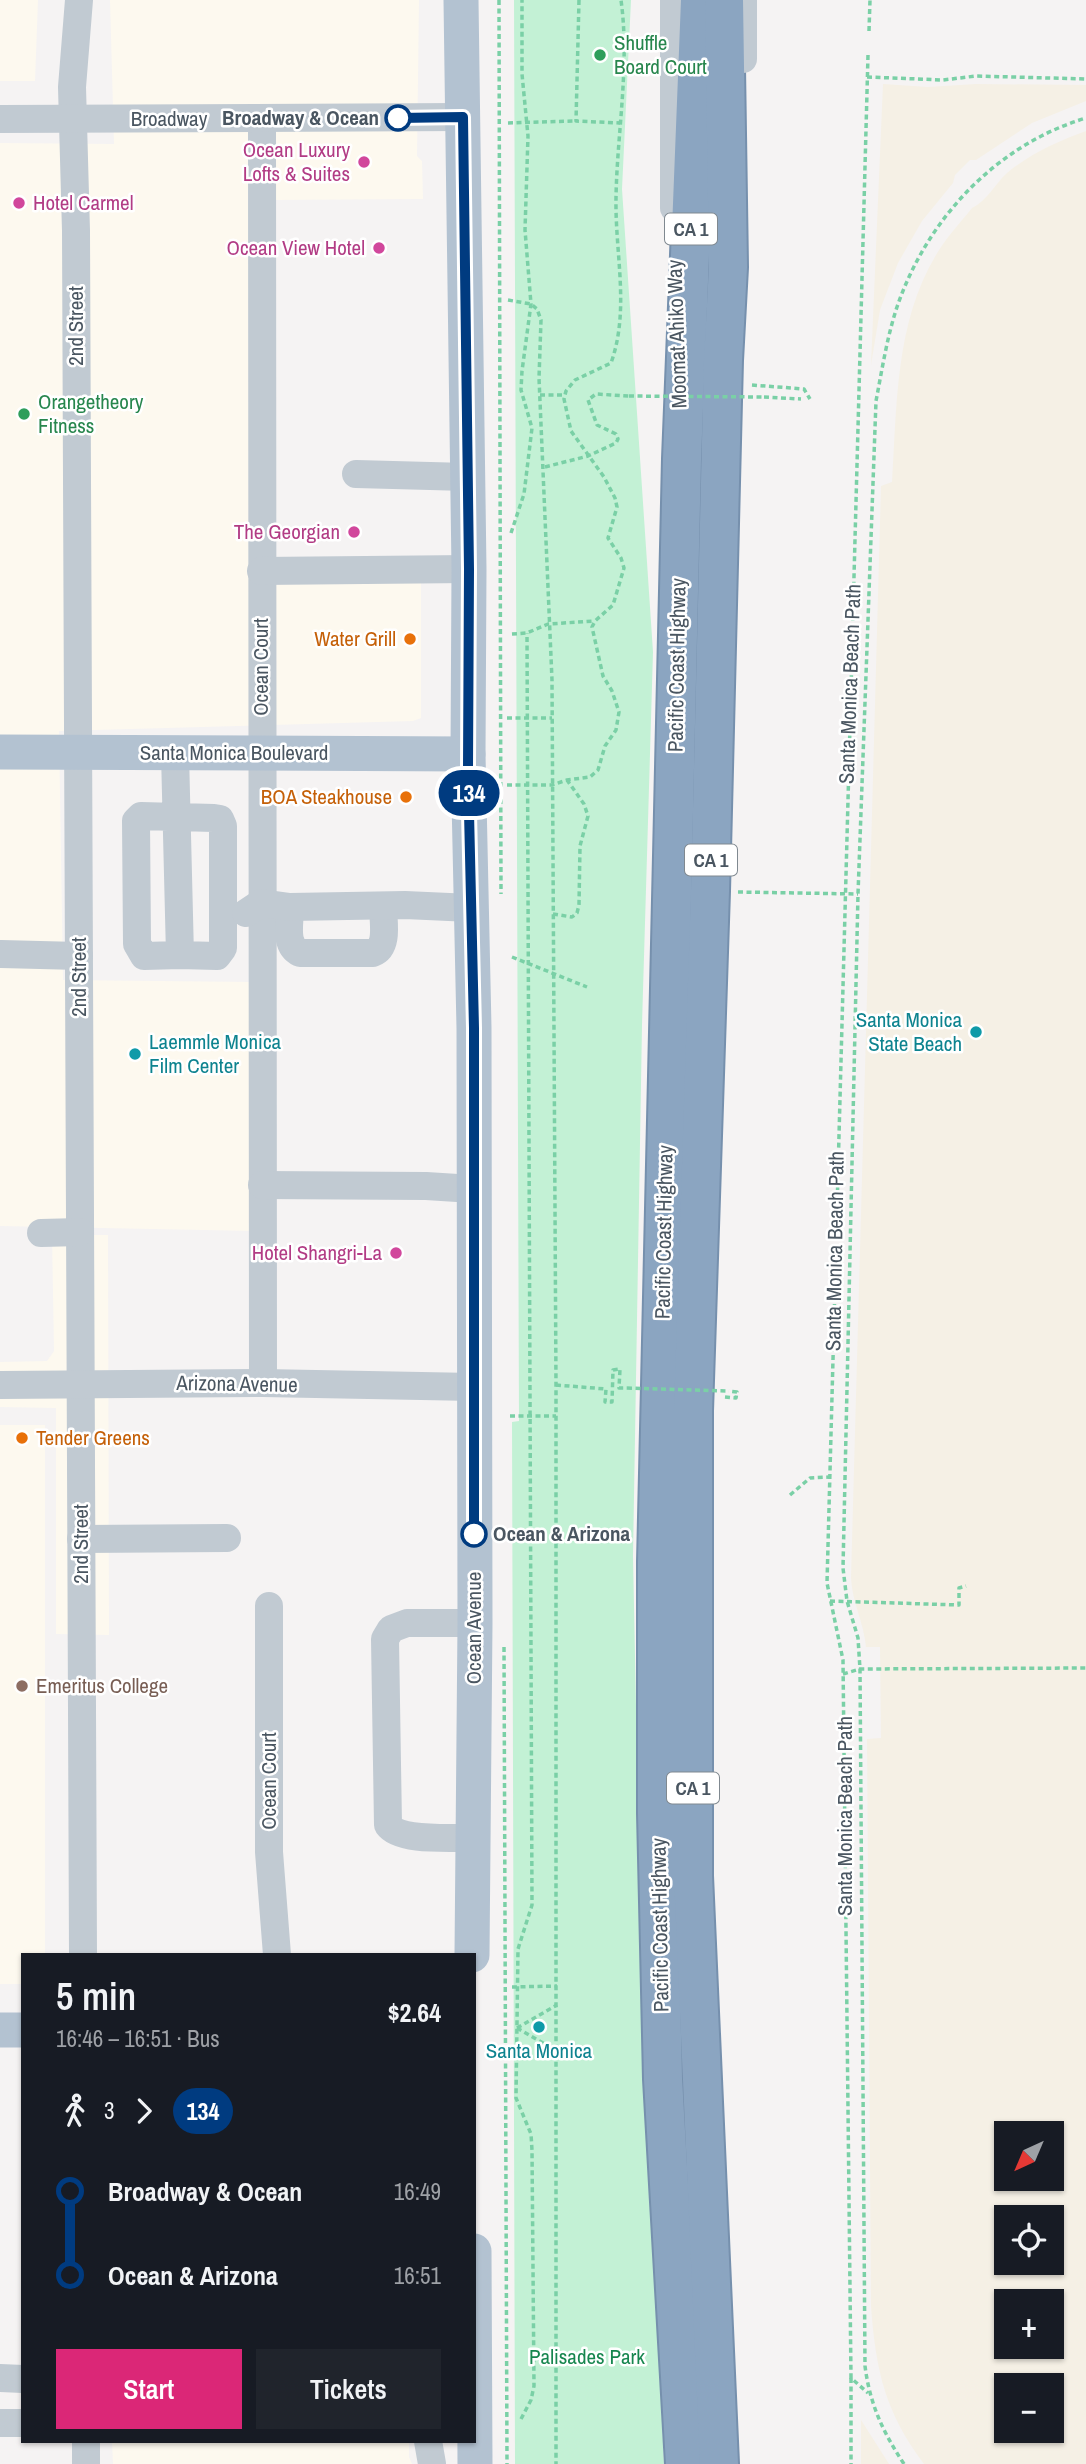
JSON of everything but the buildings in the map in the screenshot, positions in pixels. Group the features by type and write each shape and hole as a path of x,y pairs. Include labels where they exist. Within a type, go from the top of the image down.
{"highway":[{"name":"Pacific Coast Highway","path":"700,0 682,459 657,1562 657,1813 663,2079 686,2165 719,2464"},
{"name":"Pacific Coast Highway","path":"685,2464 686,2165 694,1876 693,1411 710,891 723,360 739,2"}],"main road":[{"name":"Ocean Avenue","path":"461,0 469,569 468,754 474,1028 475,1623 472,1953"},
{"name":"Santa Monica Boulevard","path":"0,752 468,754"},
{"path":"0,2030 21,2030"},
{"path":"475,2443 475,2464"}],"street":[{"name":"2nd Street","path":"79,0 72,87 76,231 83,1953"},
{"name":"Moomat Ahiko Way","path":"674,0 674,298 682,459"},
{"name":"Broadway","path":"0,119 463,117"},
{"name":"Ocean Court","path":"262,118 263,1383"},
{"path":"356,474 467,477"},
{"path":"261,571 469,569"},
{"path":"175,754 180,956"},
{"path":"141,816 178,816 220,819 223,826 223,948 217,956 144,956 137,944 135,826 141,816"},
{"path":"223,934 250,909 261,904 290,908 471,908"},
{"path":"290,908 289,944 294,950 300,953 373,953 379,951 383,944 383,906"},
{"path":"1,954 79,956"},
{"path":"262,1185 473,1189"},
{"path":"41,1233 80,1233"},
{"name":"Arizona Avenue","path":"0,1385 263,1383 474,1387"},
{"path":"82,1539 227,1538"},
{"name":"Ocean Court","path":"269,1606 269,1852 276,1953"},
{"path":"473,1838 407,1835 396,1832 388,1825 385,1639 391,1629 398,1625 475,1623"},
{"path":"0,2378 21,2379"},
{"path":"0,2423 21,2423"},
{"path":"86,2443 86,2464"},
{"path":"428,2443 432,2464"}],"path":[{"path":"511,533 524,494 533,429 521,390 531,304 525,230 527,122 522,74 522,0"},
{"path":"576,121 579,0"},
{"path":"507,785 552,785 596,773 605,746 617,725 618,707 603,676 593,632 595,621 612,605 624,565 608,538 617,507 615,498 571,431 564,395 575,380 588,372 607,367 612,360 622,312 616,198 624,35 621,0"},
{"path":"869,31 870,0"},
{"path":"851,2464 843,1674 842,1649 827,1583 868,54"},
{"path":"867,77 943,80 976,76 1086,79"},
{"name":"Santa Monica Beach Path","path":"904,2464 891,2444 868,2393 864,2333 860,1669 858,1638 847,1601 843,1567 858,894 876,401 898,305 924,248 960,199 984,175 1011,154 1041,136 1086,118"},
{"path":"508,123 620,123"},
{"path":"508,300 531,304 539,312 542,324 540,395 552,718 556,1385 556,2464"},
{"path":"752,384 804,389 810,399"},
{"path":"544,467 612,447 618,439 614,432 599,427 595,422 589,404 590,398 596,394 802,398"},
{"path":"540,395 564,395"},
{"path":"512,634 527,633 548,624 595,621"},
{"path":"521,2419 531,2400 534,2386 531,2134 517,2099 514,2070 520,1939 532,1905 527,633"},
{"path":"507,718 552,718"},
{"path":"553,914 572,917 577,913 579,905 580,846 588,816 584,804 567,780"},
{"path":"710,891 858,894"},
{"path":"512,957 587,988"},
{"path":"556,1385 606,1388 605,1402 612,1402 613,1370 620,1369 619,1388 737,1392 736,1398 725,1397"},
{"path":"510,1416 556,1416"},
{"path":"790,1495 810,1478 829,1477"},
{"path":"830,1601 959,1605 959,1588 966,1586"},
{"path":"843,1674 860,1669 1086,1668"},
{"path":"512,1987 557,1986"},
{"path":"517,2028 556,2005"},
{"path":"517,2028 557,2051"},
{"path":"851,2378 868,2393"}],"shaded area":[{"path":"0,0 38,0 35,81 0,81"},
{"path":"110,0 419,0 417,156 422,161 423,199 271,200 273,561 421,563 421,718 413,721 59,731 63,980 252,982 255,1231 0,1226 0,143 114,144"},
{"path":"52,1235 108,1235 109,1635 56,1634 56,1408 0,1407 0,1362 47,1361 54,1351"},
{"path":"0,1425 45,1425 45,1953 21,1953 21,1984 0,1984"},
{"path":"112,2443 409,2443 412,2464 113,2464"}],"green space":[{"name":"Palisades Park","path":"514,0 631,0 622,189 653,652 642,1025 633,1556 640,1905 664,2464 515,2464 512,1422 519,1421"}],"sand":[{"path":"883,84 928,87 976,84 1086,85 1086,101 1032,123 976,160 970,160 955,175 953,183 922,221 898,263 880,310 871,365"},
{"name":"Santa Monica State Beach","path":"1086,131 1086,2464 924,2464 891,2408 876,2351 871,2307 867,1739 881,1738 880,1647 866,1647 851,1578 881,486 892,482 897,395 905,337 923,281 936,255 972,208 987,197 1007,173 1055,144"},
{"path":"861,2420 889,2464 861,2464"}],"bus line":[{"name":"134","path":"398,118 463,117 469,569 468,769 474,1028 474,1534"}],"place":[{"name":"Shuffle Board Court","path":"600,55"},
{"name":"Broadway & Ocean","path":"398,118"},
{"name":"Ocean Luxury Lofts & Suites","path":"364,162"},
{"name":"Hotel Carmel","path":"19,203"},
{"name":"Ocean View Hotel","path":"379,248"},
{"name":"Orangetheory Fitness","path":"24,414"},
{"name":"The Georgian","path":"354,532"},
{"name":"Water Grill","path":"410,639"},
{"name":"BOA Steakhouse","path":"406,797"},
{"name":"Santa Monica State Beach","path":"976,1032"},
{"name":"Laemmle Monica Film Center","path":"135,1054"},
{"name":"Hotel Shangri-La","path":"396,1253"},
{"name":"Tender Greens","path":"22,1438"},
{"name":"Ocean & Arizona","path":"474,1534"},
{"name":"Emeritus College","path":"22,1686"},
{"name":"Santa Monica","path":"539,2027"}]}
